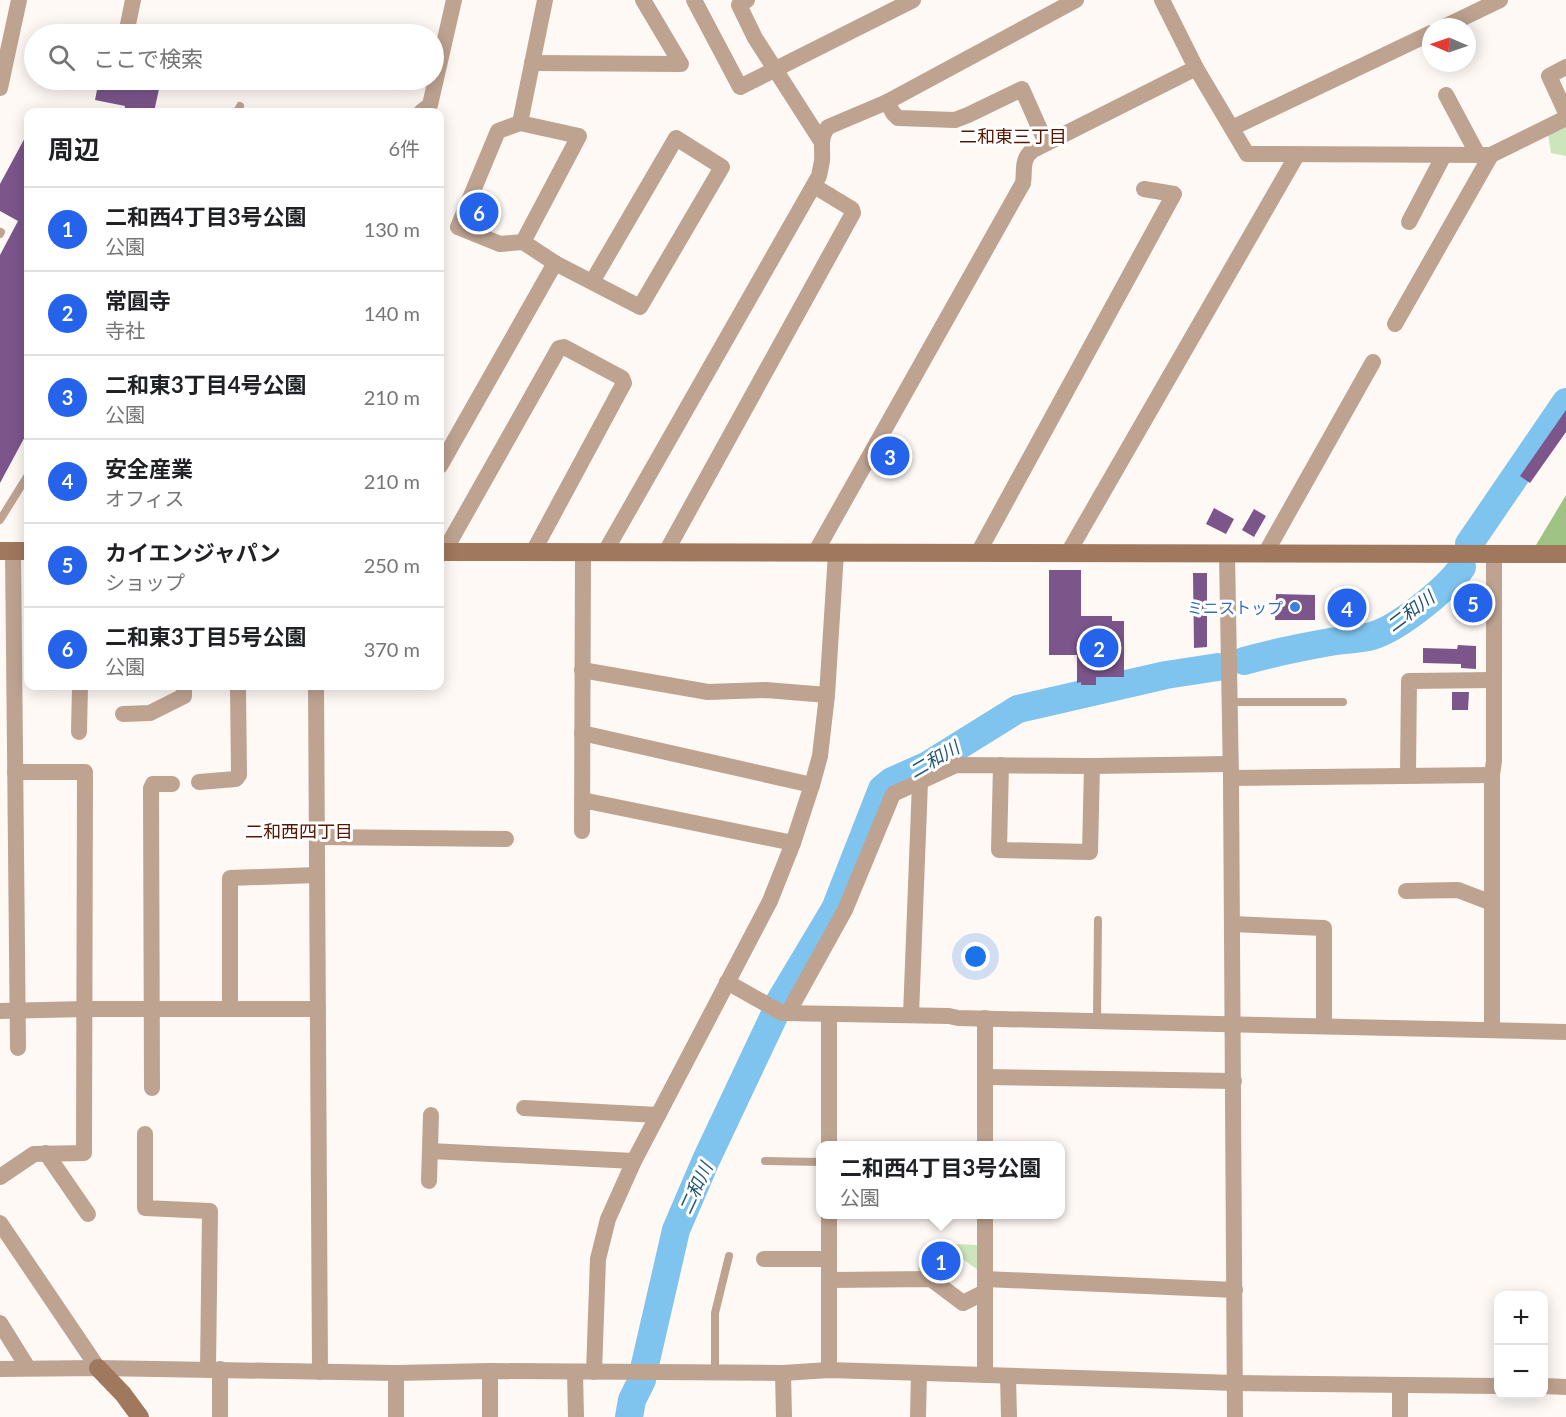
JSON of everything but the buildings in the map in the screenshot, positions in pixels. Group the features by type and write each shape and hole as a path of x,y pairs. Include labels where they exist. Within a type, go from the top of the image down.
{"street":[{"path":"0,88 7,27 19,0"},
{"path":"128,24 133,0"},
{"path":"444,44 454,0"},
{"path":"520,123 545,0"},
{"path":"532,63 681,64 643,0"},
{"path":"694,0 740,87 914,0"},
{"path":"747,0 739,5 755,38 821,141"},
{"path":"605,552 814,186 822,161 821,141 828,128 887,102 1076,0"},
{"path":"1162,0 1196,68 1247,154 1484,155 1566,118"},
{"path":"1463,18 1500,0"},
{"path":"1232,128 1422,37"},
{"path":"1566,67 1549,76 1566,113"},
{"path":"815,553 1023,183 1024,159 1027,154 1196,68"},
{"path":"887,102 898,118 955,120 1022,89 1046,143"},
{"path":"426,108 430,105 433,90"},
{"path":"1446,95 1484,155"},
{"path":"523,242 579,136 520,123 498,131 458,227 500,244 523,242 555,263 640,307 722,167 676,138 592,282"},
{"path":"1068,553 1297,155"},
{"path":"1409,222 1444,155"},
{"path":"1395,324 1484,155"},
{"path":"666,552 853,213 852,209 814,186"},
{"path":"978,553 1174,194 1144,189"},
{"path":"444,459 555,263"},
{"path":"444,548 558,348 564,347 622,378 624,383 533,552"},
{"path":"1265,554 1373,362"},
{"path":"14,551 18,1048"},
{"path":"444,552 1566,554"},
{"path":"582,831 583,552"},
{"path":"594,1372 598,1259 608,1219 634,1161 770,901 794,843 812,785 820,756 827,695 836,553"},
{"path":"1227,554 1234,1081 1235,1417"},
{"path":"1492,1030 1494,554"},
{"path":"582,670 708,692 766,690 827,695"},
{"path":"1408,776 1408,681 1494,680"},
{"path":"79,732 80,690"},
{"path":"123,714 150,713 184,696 184,690"},
{"path":"199,782 236,779 239,775 238,690"},
{"path":"316,690 320,1372"},
{"path":"582,733 812,785"},
{"path":"780,1010 845,910 893,795 956,765 1092,766 1408,776 1492,775"},
{"path":"1001,765 999,850 1090,852 1092,766"},
{"path":"0,1177 34,1154 84,1153 85,772 15,772"},
{"path":"911,1015 920,782"},
{"path":"152,1088 151,789 153,784 172,784"},
{"path":"582,800 794,843"},
{"path":"317,837 506,839"},
{"path":"230,1009 230,878 317,875"},
{"path":"1406,891 1458,890 1492,903"},
{"path":"1232,924 1324,928 1324,1026"},
{"path":"727,982 780,1010 829,1014 1566,1032"},
{"path":"0,1011 318,1009"},
{"path":"828,1141 829,1014"},
{"path":"985,1018 985,1141"},
{"path":"986,1077 1234,1081"},
{"path":"524,1108 658,1115"},
{"path":"429,1180 431,1114"},
{"path":"145,1134 145,1208 210,1211 214,1369 220,1417"},
{"path":"430,1152 634,1161"},
{"path":"46,1153 88,1214"},
{"path":"829,1219 829,1370"},
{"path":"985,1219 985,1375"},
{"path":"0,1223 98,1368 123,1394 140,1417"},
{"path":"764,1258 829,1259"},
{"path":"829,1280 931,1279 963,1303 985,1285 1235,1290"},
{"path":"0,1323 28,1368"},
{"path":"0,1369 214,1369 396,1373 490,1371 783,1373 829,1370 1235,1383 1494,1386"},
{"path":"490,1371 490,1417"},
{"path":"575,1372 576,1417"},
{"path":"396,1373 396,1417"},
{"path":"783,1373 784,1417"},
{"path":"918,1417 919,1373"},
{"path":"1008,1376 1009,1417"},
{"path":"1400,1385 1400,1417"},
{"path":"1548,1386 1566,1387"}],"lane":[{"path":"0,520 24,481"},
{"path":"1230,702 1343,702"},
{"path":"1097,1021 1098,920"},
{"path":"765,1161 816,1162"},
{"path":"715,1373 715,1313 729,1256"}],"green space":[{"path":"1566,125 1566,156 1551,153 1548,134"},
{"path":"473,199 491,206 484,229 469,225 467,217"},
{"path":"890,434 910,446 890,478 871,466"},
{"path":"1566,495 1566,545 1536,545"},
{"path":"957,1244 978,1245 978,1270 957,1255 944,1276 919,1274 918,1267"}],"waterway":[{"name":"二和川","path":"1469,544 1566,402"},
{"name":"二和川","path":"1244,661 1298,648 1380,633 1425,604 1447,585 1462,567"},
{"name":"二和川","path":"777,1006 835,909 882,789 892,781 928,765 1018,709 1166,675 1218,667"},
{"name":"二和川","path":"644,1369 676,1230 706,1160 774,1016"},
{"name":"二和川","path":"629,1417 632,1400 642,1380"}],"place":[{"name":"二和東3丁目5号公園","path":"479,212"},
{"name":"二和東3丁目4号公園","path":"890,456"},
{"name":"カイエンジャパン","path":"1473,603"},
{"name":"ミニストップ","path":"1295,607"},
{"name":"安全産業","path":"1347,608"},
{"name":"常圓寺","path":"1099,648"},
{"name":"二和西4丁目3号公園","path":"941,1261"}],"district":[{"name":"二和東三丁目","path":"1013,136"},
{"name":"二和西四丁目","path":"299,831"}]}
